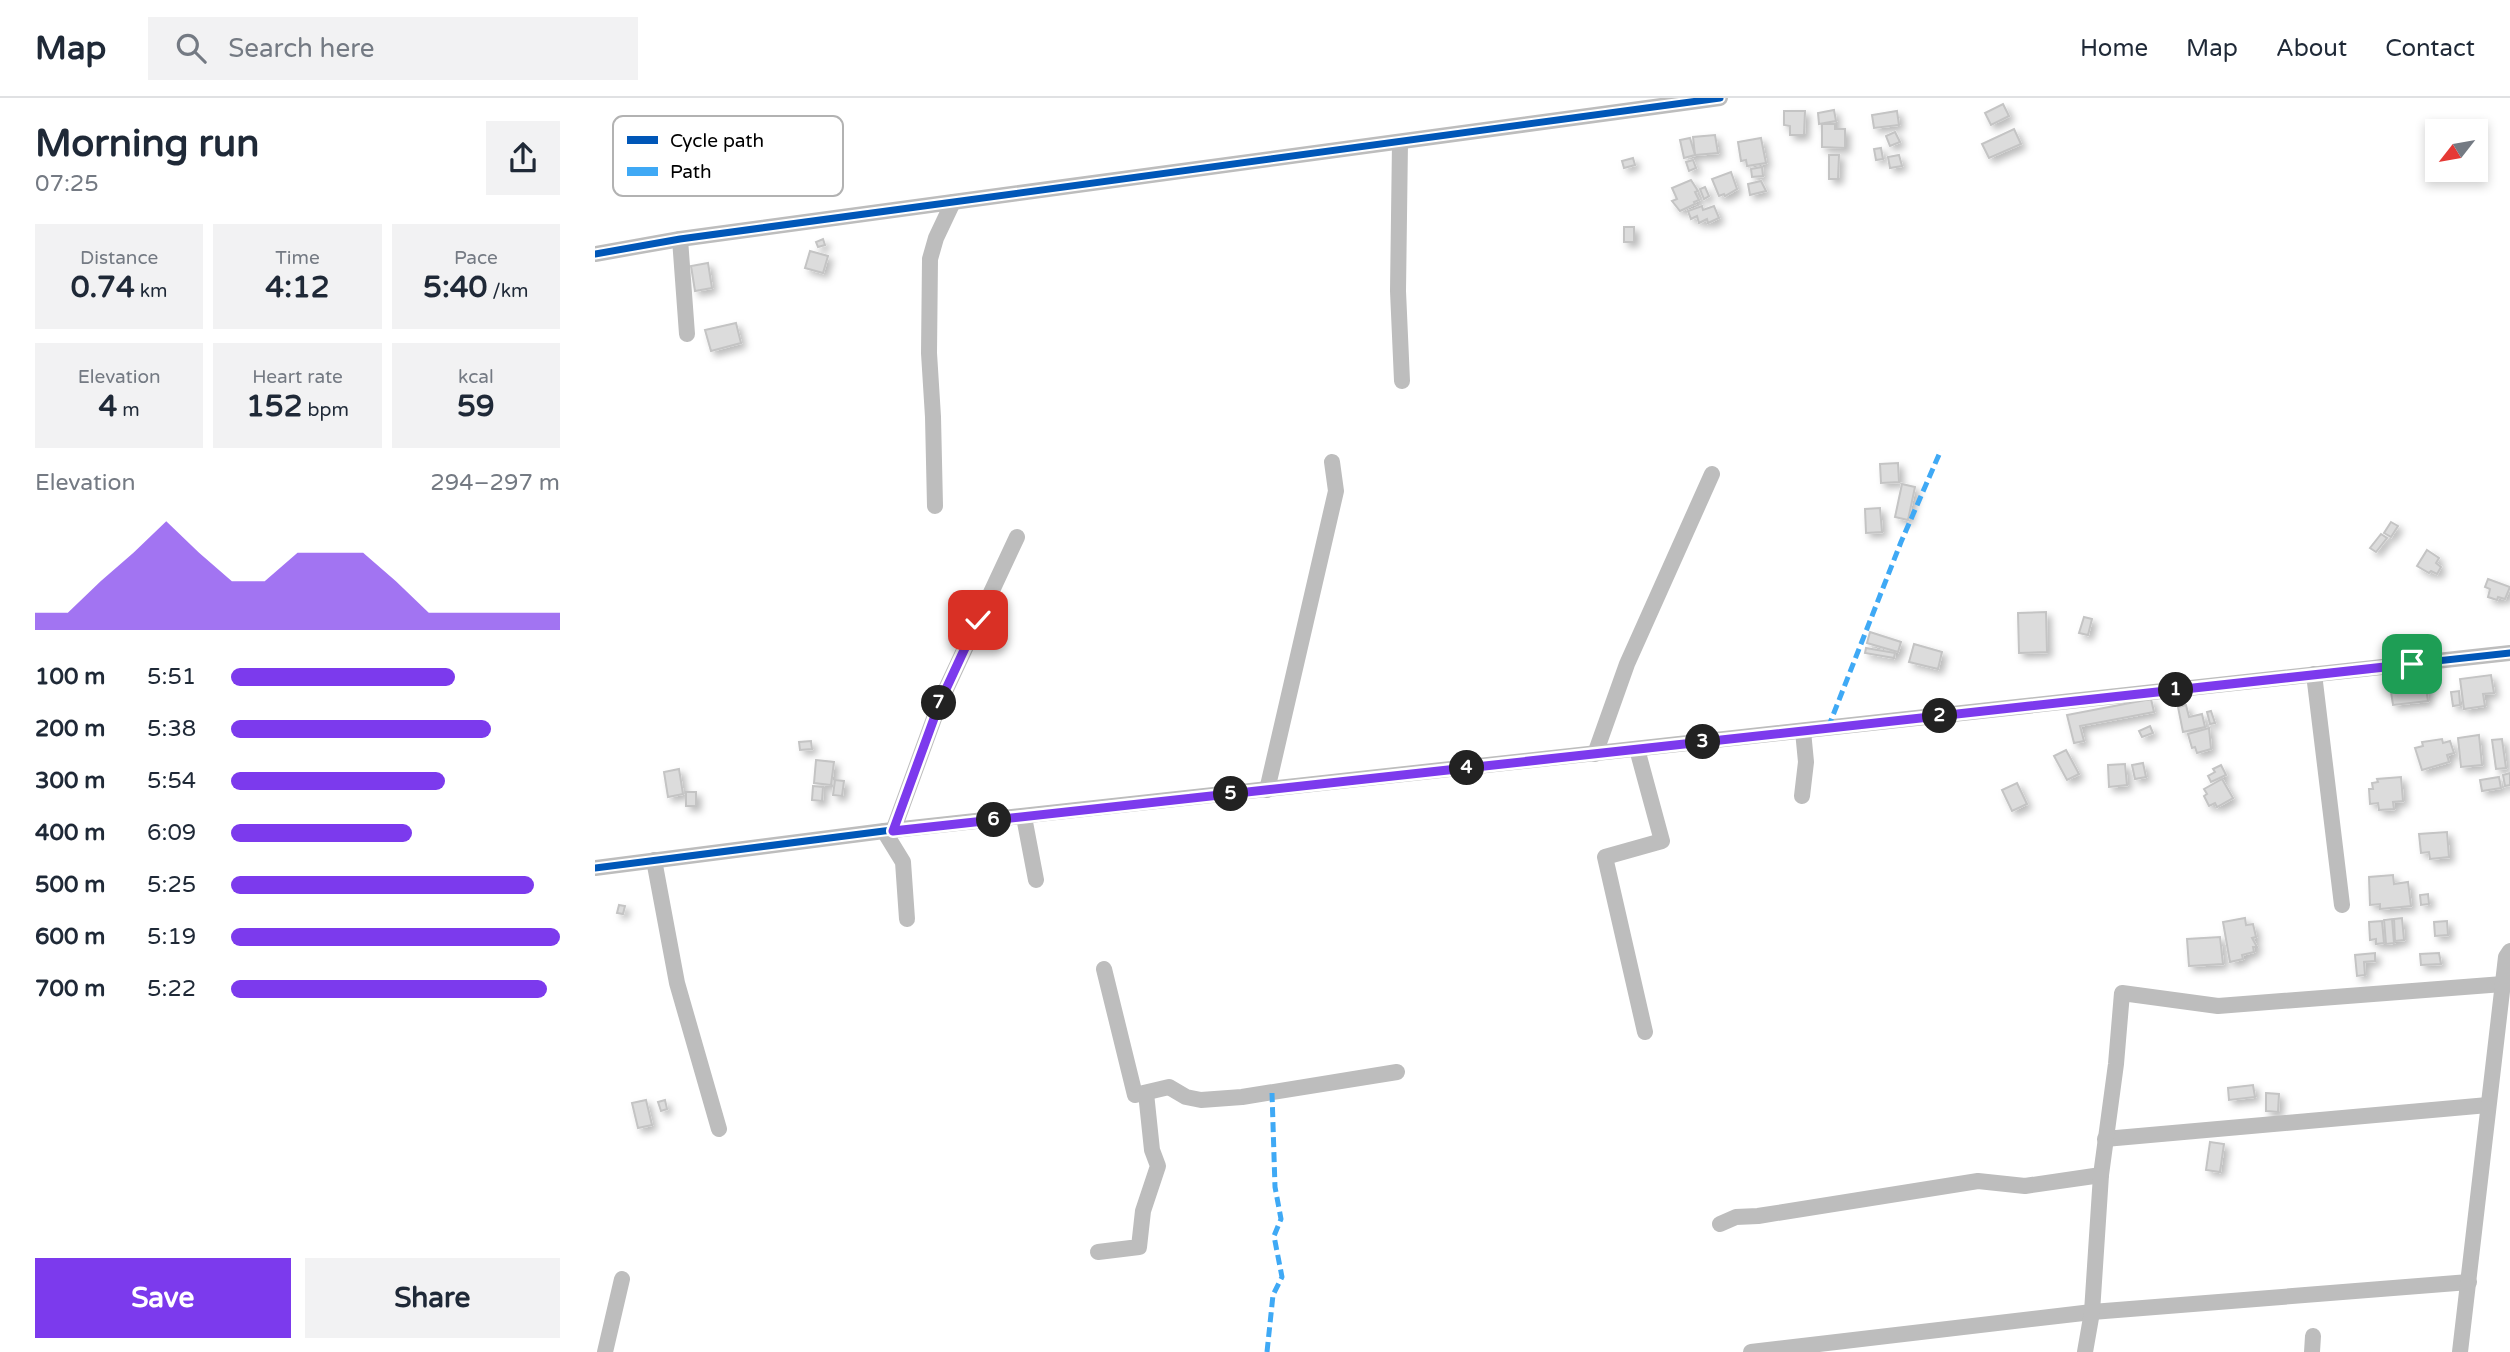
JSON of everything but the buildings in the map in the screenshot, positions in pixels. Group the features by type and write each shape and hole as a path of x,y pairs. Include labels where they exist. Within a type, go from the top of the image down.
{"street":[{"path":"595,254 680,239 1720,98"},
{"path":"1400,142 1398,291 1402,381"},
{"path":"935,506 929,353 930,270 936,238 953,202"},
{"path":"680,239 687,334"},
{"path":"1267,790 1336,491 1332,462"},
{"path":"1595,754 1627,664 1712,474"},
{"path":"907,919 903,862 889,831 940,702 1017,537"},
{"path":"595,867 889,831 2510,653"},
{"path":"2314,674 2342,905"},
{"path":"1802,796 1806,762 1803,731"},
{"path":"1637,749 1662,841 1605,858 1645,1032"},
{"path":"1024,817 1035,880"},
{"path":"654,860 677,984 719,1129"},
{"path":"2460,1352 2505,957 2510,951"},
{"path":"1104,969 1135,1095 1170,1087 1186,1097 1215,1099 1286,1091 1397,1072"},
{"path":"2085,1352 2092,1312 2101,1175 2116,1064 2122,993 2218,1006 2503,984"},
{"path":"1098,1252 1139,1247 1143,1211 1158,1166 1152,1150 1146,1093"},
{"path":"2105,1139 2488,1105"},
{"path":"1720,1224 1736,1217 1758,1216 1978,1181 2025,1186 2101,1175"},
{"path":"605,1352 622,1279"},
{"path":"1751,1352 2092,1312 2469,1282"}],"marked path":[{"path":"1828,728 1901,542 1941,450"},
{"path":"1267,1352 1273,1295 1282,1277 1274,1236 1281,1219 1275,1187 1272,1093"}],"cycle path":[{"path":"595,254 680,239 1720,98"},
{"path":"595,868 884,831 2510,653"}],"route":[{"path":"978,620 940,702 893,831 2412,664"}]}
